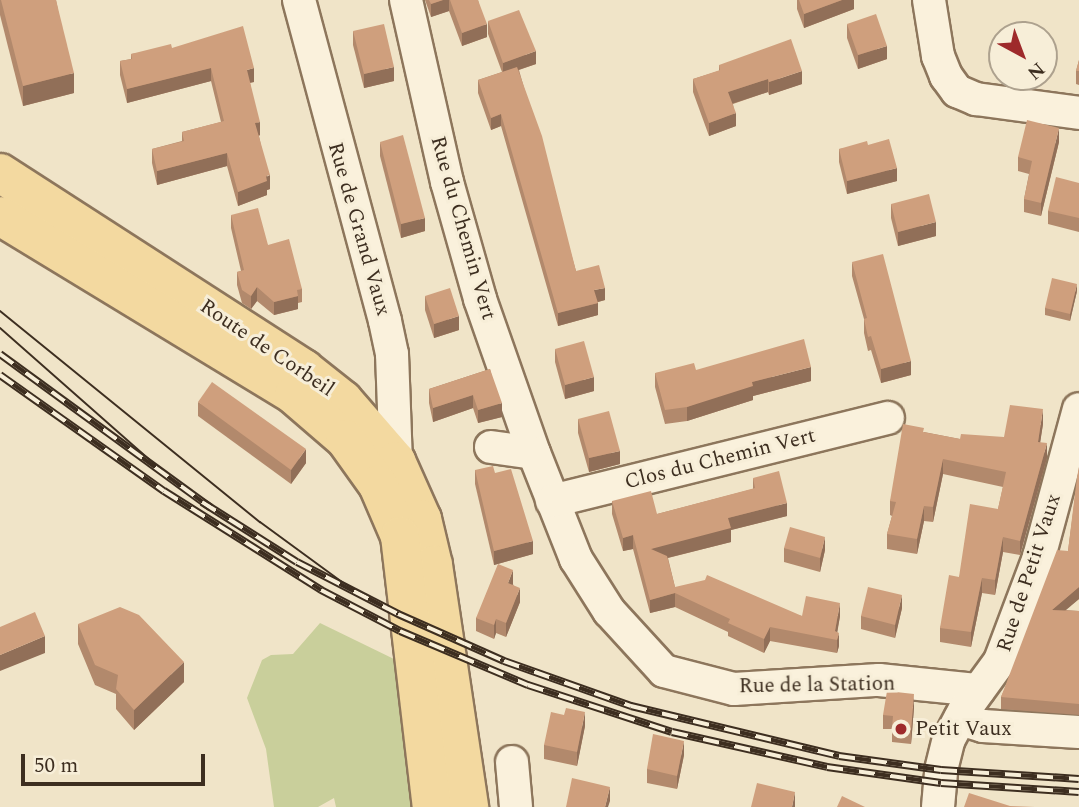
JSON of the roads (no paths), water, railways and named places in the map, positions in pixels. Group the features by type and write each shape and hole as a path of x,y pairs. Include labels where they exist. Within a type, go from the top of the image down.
{"main road":[{"name":"Route de Corbeil","path":"0,173 304,369 343,400 396,461 422,519 433,565 432,807"},
{"name":"Route de Corbeil","path":"0,216 294,395 345,439 378,485 400,536 469,807"}],"street":[{"name":"Rue de Grand Vaux","path":"299,0 392,354 396,461"},
{"name":"Rue du Chemin Vert","path":"406,0 447,182 480,299 534,453"},
{"path":"929,0 938,56 946,76 957,92 976,99 1079,113"},
{"name":"Rue de Petit Vaux","path":"938,807 945,750 960,719 1000,661 1039,557 1079,409"},
{"name":"Clos du Chemin Vert","path":"552,501 888,418"},
{"path":"491,447 534,453"},
{"name":"Rue de la Station","path":"534,453 576,558 609,611 664,671 734,689 879,680 978,690"},
{"path":"960,719 983,726 1079,732"},
{"path":"512,762 516,807"}],"tram line":[{"path":"0,311 260,522 342,582 398,614"},
{"path":"0,328 179,486"}],"railway":[{"path":"0,354 211,508"},
{"path":"0,375 164,491 321,590 400,631 528,685 672,732 827,767 941,783 1079,792"},
{"path":"202,502 297,562 398,614 504,661 631,706 839,756 941,770 1079,779"}],"place":[{"name":"Petit Vaux","path":"901,729"}]}
